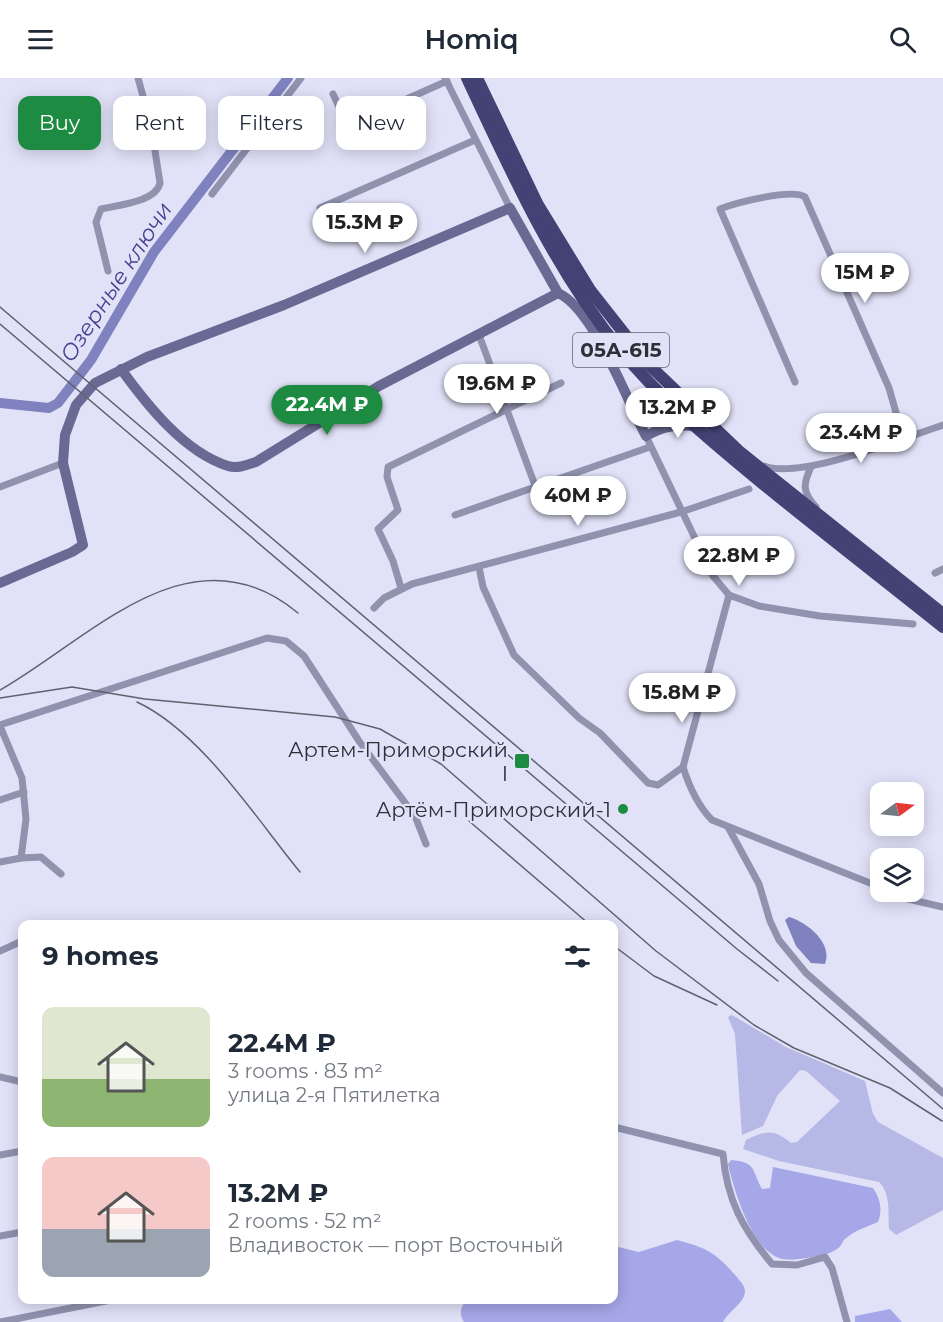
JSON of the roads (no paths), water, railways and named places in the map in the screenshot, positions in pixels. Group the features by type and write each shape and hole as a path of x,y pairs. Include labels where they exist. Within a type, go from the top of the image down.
{"highway":[{"name":"05А-615","path":"466,78 528,207 572,280 618,347 662,395 695,426 781,499 943,627"},
{"name":"05А-615","path":"477,78 537,205 590,290 648,365 682,400 755,463 943,614"},
{"path":"924,613 943,638"}],"main road":[{"path":"0,583 72,552 83,544 63,463 65,435 76,405 95,383 121,369 284,305 510,208 558,293 577,306 619,378 648,441 659,429 665,415 662,395"},
{"path":"121,369 155,415 186,441 229,466 240,466 262,458 379,386 558,293"},
{"path":"659,429 676,425 695,426"}],"street":[{"path":"108,271 96,222 97,215 101,210 150,196 159,189 160,183 151,125 138,78"},
{"path":"212,194 301,78"},
{"path":"333,94 347,124 446,80 510,208"},
{"path":"320,208 475,140"},
{"path":"795,382 720,209 798,194 809,204 889,388 903,437"},
{"path":"479,335 536,488"},
{"path":"401,588 393,561 378,529 398,510 387,477 388,467 561,383"},
{"path":"755,463 774,470 811,466 943,425"},
{"path":"455,514 536,488 648,441 713,576 729,595 759,606 820,615 913,624"},
{"path":"0,487 63,463"},
{"path":"811,466 804,482 804,492 832,526"},
{"path":"374,608 378,602 401,588 681,512 749,489"},
{"path":"479,567 483,587 508,647 579,718 600,732 648,783 658,785 683,766 729,595"},
{"path":"935,573 943,569"},
{"path":"21,858 26,819 22,778 0,725 207,655 267,638 280,639 296,647 304,656 359,741 414,816 426,844"},
{"path":"683,766 704,812 712,819 870,883"},
{"path":"0,800 24,792"},
{"path":"728,827 759,884 770,921 779,940 811,978 943,1093"},
{"path":"0,862 41,857 61,874"},
{"path":"918,902 943,907"},
{"path":"0,951 18,942"},
{"path":"0,1077 18,1081"},
{"path":"618,1128 723,1154 729,1189 741,1223 749,1237 772,1264 797,1265 825,1257 832,1268 847,1322"},
{"path":"0,1155 18,1152"},
{"path":"0,1236 18,1233"},
{"path":"0,1322 28,1319 94,1304"}],"waterway":[{"name":"Озерные ключи","path":"0,403 49,408 58,403 91,360 154,252 288,78"}],"railway":[{"path":"0,307 943,1109"},
{"path":"0,324 737,949 778,981"},
{"path":"0,690 106,620 143,599 180,585 219,580 258,589 298,613"},
{"path":"0,698 72,687 145,699 335,717 380,729 441,764 656,951 754,1025 794,1048 890,1088 942,1121"},
{"path":"137,702 161,716 205,754 246,802 300,872"},
{"path":"469,821 584,920"},
{"path":"618,949 654,976 717,1005"}],"place":[{"name":"Артем-Приморский I","path":"522,761"},
{"name":"Артём-Приморский-1","path":"623,809"}]}
